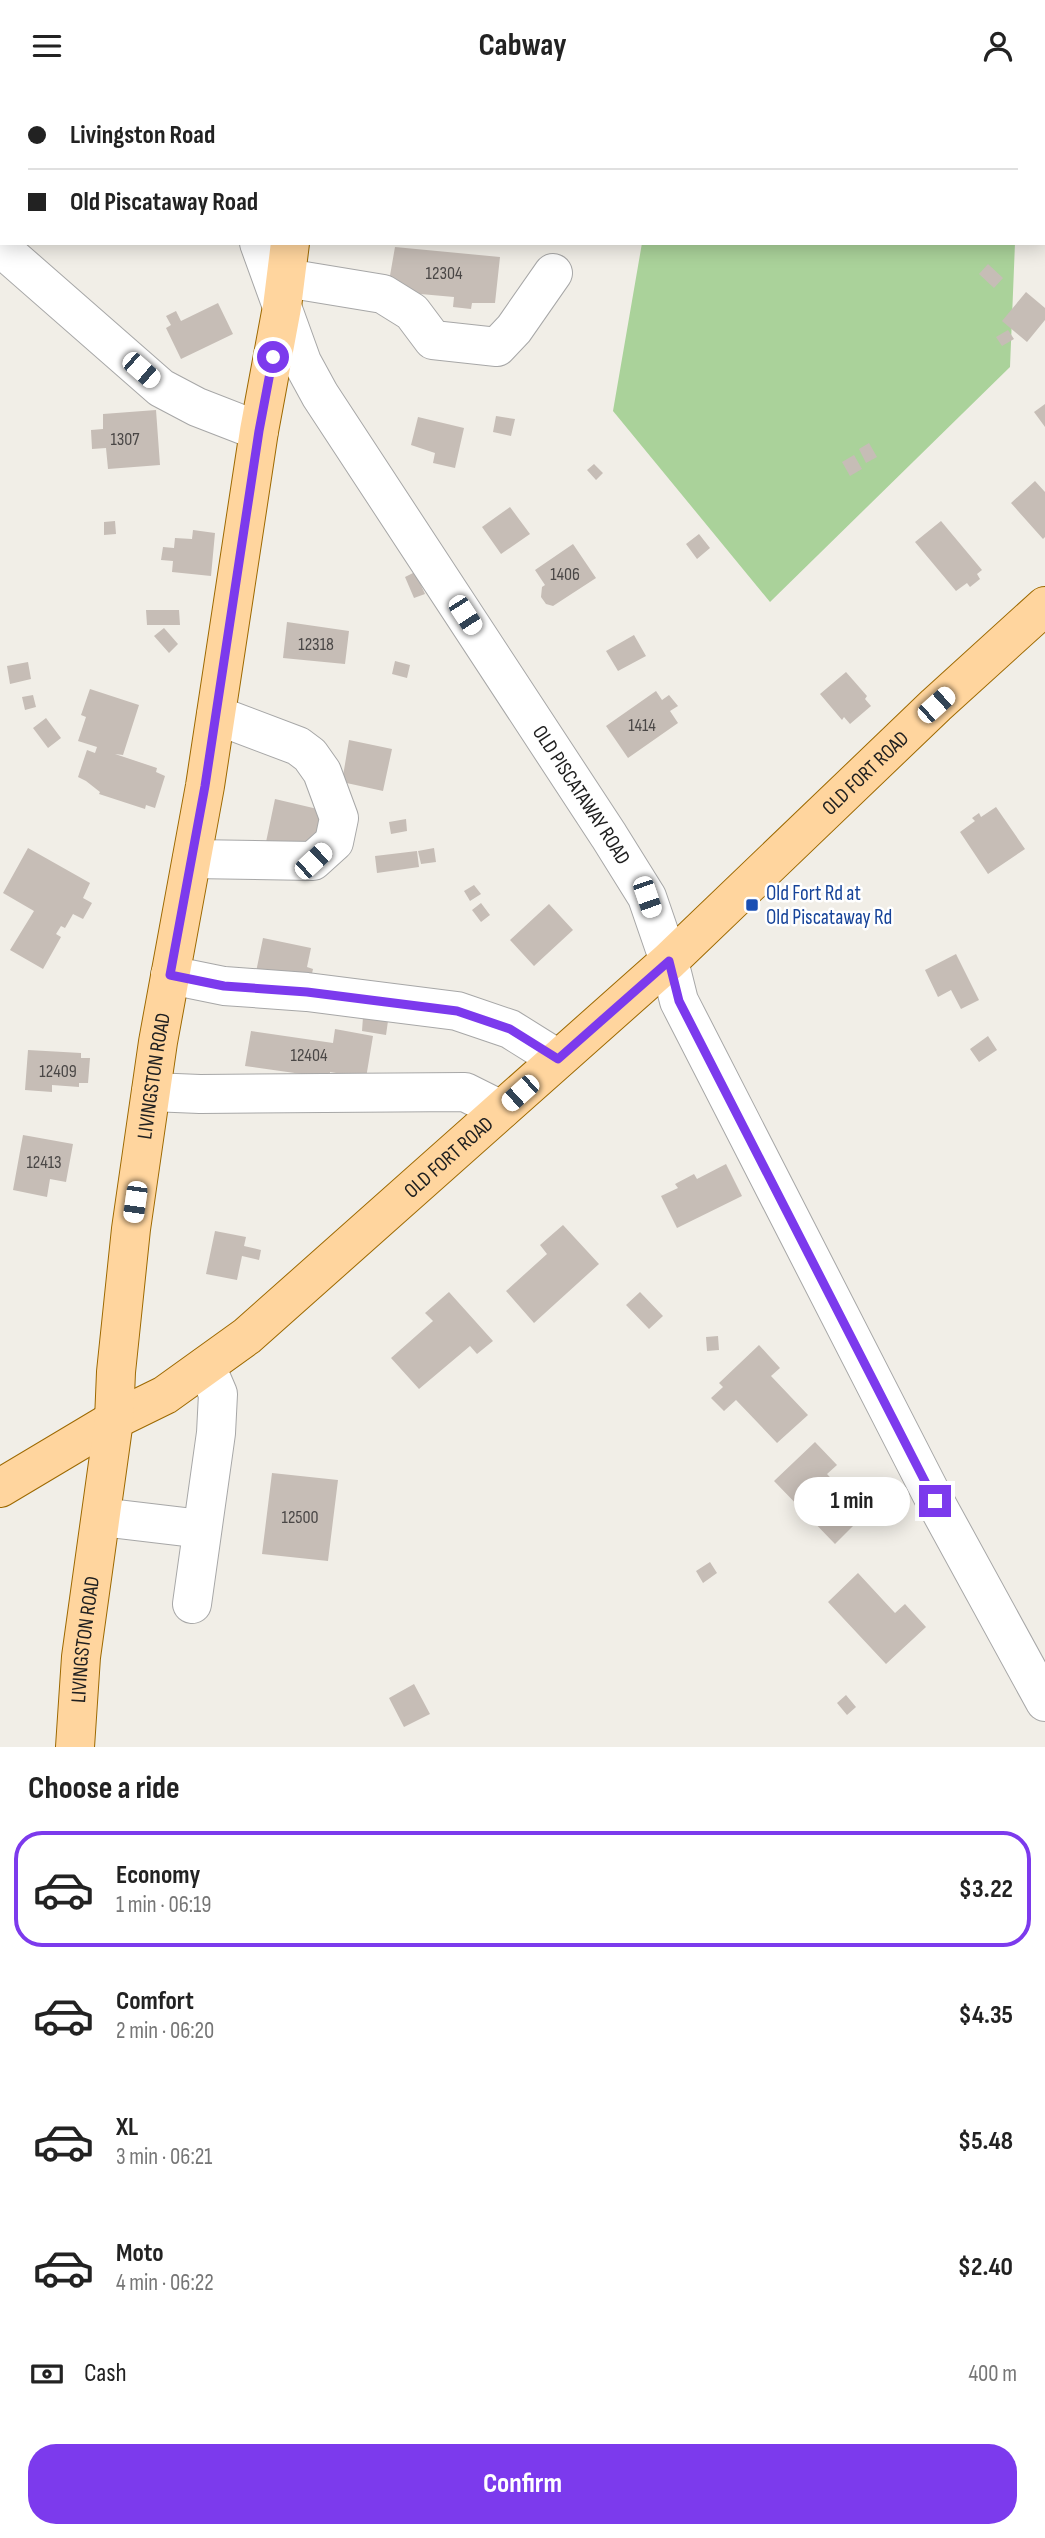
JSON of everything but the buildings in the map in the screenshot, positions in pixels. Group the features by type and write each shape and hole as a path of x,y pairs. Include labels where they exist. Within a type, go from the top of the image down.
{"main road":[{"name":"LIVINGSTON ROAD","path":"75,1747 80,1657 114,1420 128,1255 151,1092 216,715 259,431 286,276"},
{"name":"OLD FORT ROAD","path":"0,1488 114,1420 165,1395 247,1336 669,961 936,705 1045,606"}],"street":[{"name":"OLD PISCATAWAY ROAD","path":"261,245 286,276 302,362 320,394 647,897 669,961 679,1001 935,1501 1045,1702"},
{"path":"0,247 161,388 197,407 259,431"},
{"path":"286,276 383,294 412,312 433,340 497,347 514,329 553,273"},
{"path":"192,859 313,861 334,842 339,818 323,772 310,755 298,745 216,715"},
{"path":"170,975 224,986 307,992 457,1011 510,1029 558,1059"},
{"path":"151,1092 465,1092 501,1110"},
{"path":"192,1604 216,1433 218,1394 206,1367"},
{"path":"101,1517 202,1529"}],"green space":[{"path":"642,245 1015,245 1010,367 770,602 613,411"}],"place":[{"name":"Old Fort Rd at Old Piscataway Rd","path":"752,905"}],"route":[{"path":"273,357 259,431 205,786 170,975 224,986 307,992 457,1011 510,1029 558,1059 669,961 679,1001 935,1501"}]}
